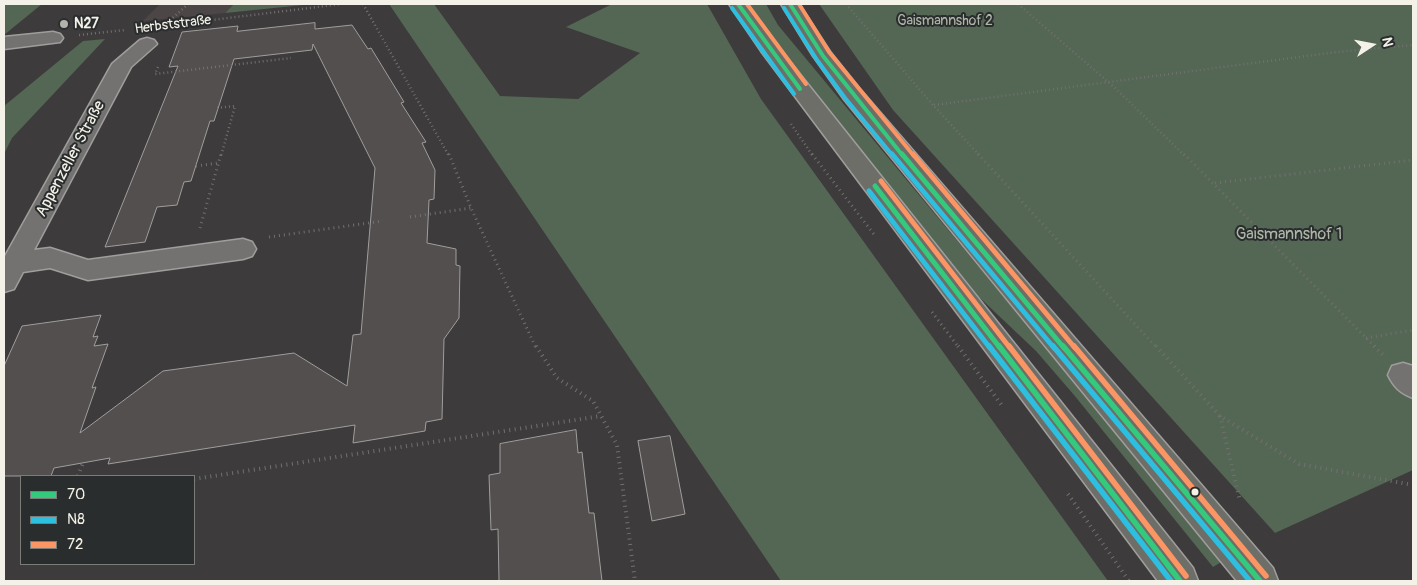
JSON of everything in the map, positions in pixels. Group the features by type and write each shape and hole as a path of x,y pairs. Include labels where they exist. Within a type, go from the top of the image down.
{"main road":[{"path":"738,4 768,47 1180,581"},
{"path":"790,4 823,56 851,93 1260,581"}],"street":[{"path":"4,43 53,38"},
{"name":"Appenzeller Straße","path":"9,272 122,64 154,45"},
{"path":"9,272 50,258 88,270 243,249"}],"path":[{"path":"164,26 188,4"},
{"name":"Herbststraße","path":"154,45 164,26 342,4"},
{"path":"364,4 447,150 471,208 537,350 557,378 593,401 616,445 635,581"},
{"path":"846,4 933,105 1220,416 1300,464 1413,486"},
{"path":"1018,4 1110,81 1215,183 1408,380"},
{"name":"Herbststraße","path":"53,38 126,30"},
{"path":"154,45 156,74 291,58"},
{"path":"933,105 1337,52 1413,45"},
{"path":"192,255 235,106 218,108"},
{"path":"1215,183 1413,160"},
{"path":"196,166 218,164"},
{"path":"410,217 471,208"},
{"path":"243,249 274,235 382,221"},
{"path":"1366,338 1413,330"},
{"path":"195,478 601,416"},
{"path":"1220,416 1242,508"},
{"path":"78,475 83,463"}],"shaded area":[{"path":"160,4 234,4 225,13 143,21"}],"green space":[{"path":"42,4 4,35 4,5"},
{"path":"234,4 313,4 225,13"},
{"path":"389,4 434,4 500,96 578,99 640,53 566,27 612,4 707,4 761,99 1108,581 781,581"},
{"path":"749,4 766,4 778,25 1223,561 1213,567 1074,395 1036,351 979,297 770,35"},
{"path":"819,4 1413,4 1413,369 1390,374 1413,399 1413,470 1275,533 893,110"},
{"path":"105,39 12,138 4,154 4,106 83,41"}],"building":[{"path":"315,23 315,29 352,25 368,49 371,48 404,102 401,103 426,142 422,143 435,170 434,199 429,200 427,243 456,249 456,265 460,266 459,318 444,339 442,419 426,422 425,431 353,443 355,425 108,464 110,458 54,468 51,475 4,476 4,366 22,326 101,315 93,337 98,336 94,346 108,344 92,388 96,387 80,433 163,371 294,353 347,386 353,335 361,334 375,168 313,44 312,50 234,59 214,121 210,121 191,181 184,182 177,205 157,207 145,242 105,247 178,66 169,67 182,32 238,26 237,31"},
{"path":"576,430 578,453 582,452 589,513 594,513 602,581 499,581 498,529 491,530 489,475 500,473 500,444"},
{"path":"670,436 685,514 652,521 638,441"}],"transit line":[{"name":"70","path":"738,4 800,89"},
{"name":"72","path":"747,4 806,84"},
{"name":"70","path":"790,4 823,56 851,93 1260,581"},
{"name":"72","path":"799,4 829,52 857,88 1266,576"},
{"name":"N8","path":"732,8 794,94"},
{"name":"N8","path":"784,8 817,60 845,98 1250,581"},
{"name":"72","path":"881,181 1186,576"},
{"name":"70","path":"875,186 1180,581"},
{"name":"N8","path":"869,191 1171,581"}],"place":[{"name":"N27","path":"64,24"}],"park label":[{"name":"Gaismannshof 2","path":"945,21"},
{"name":"Gaismannshof 1","path":"1289,235"}]}
